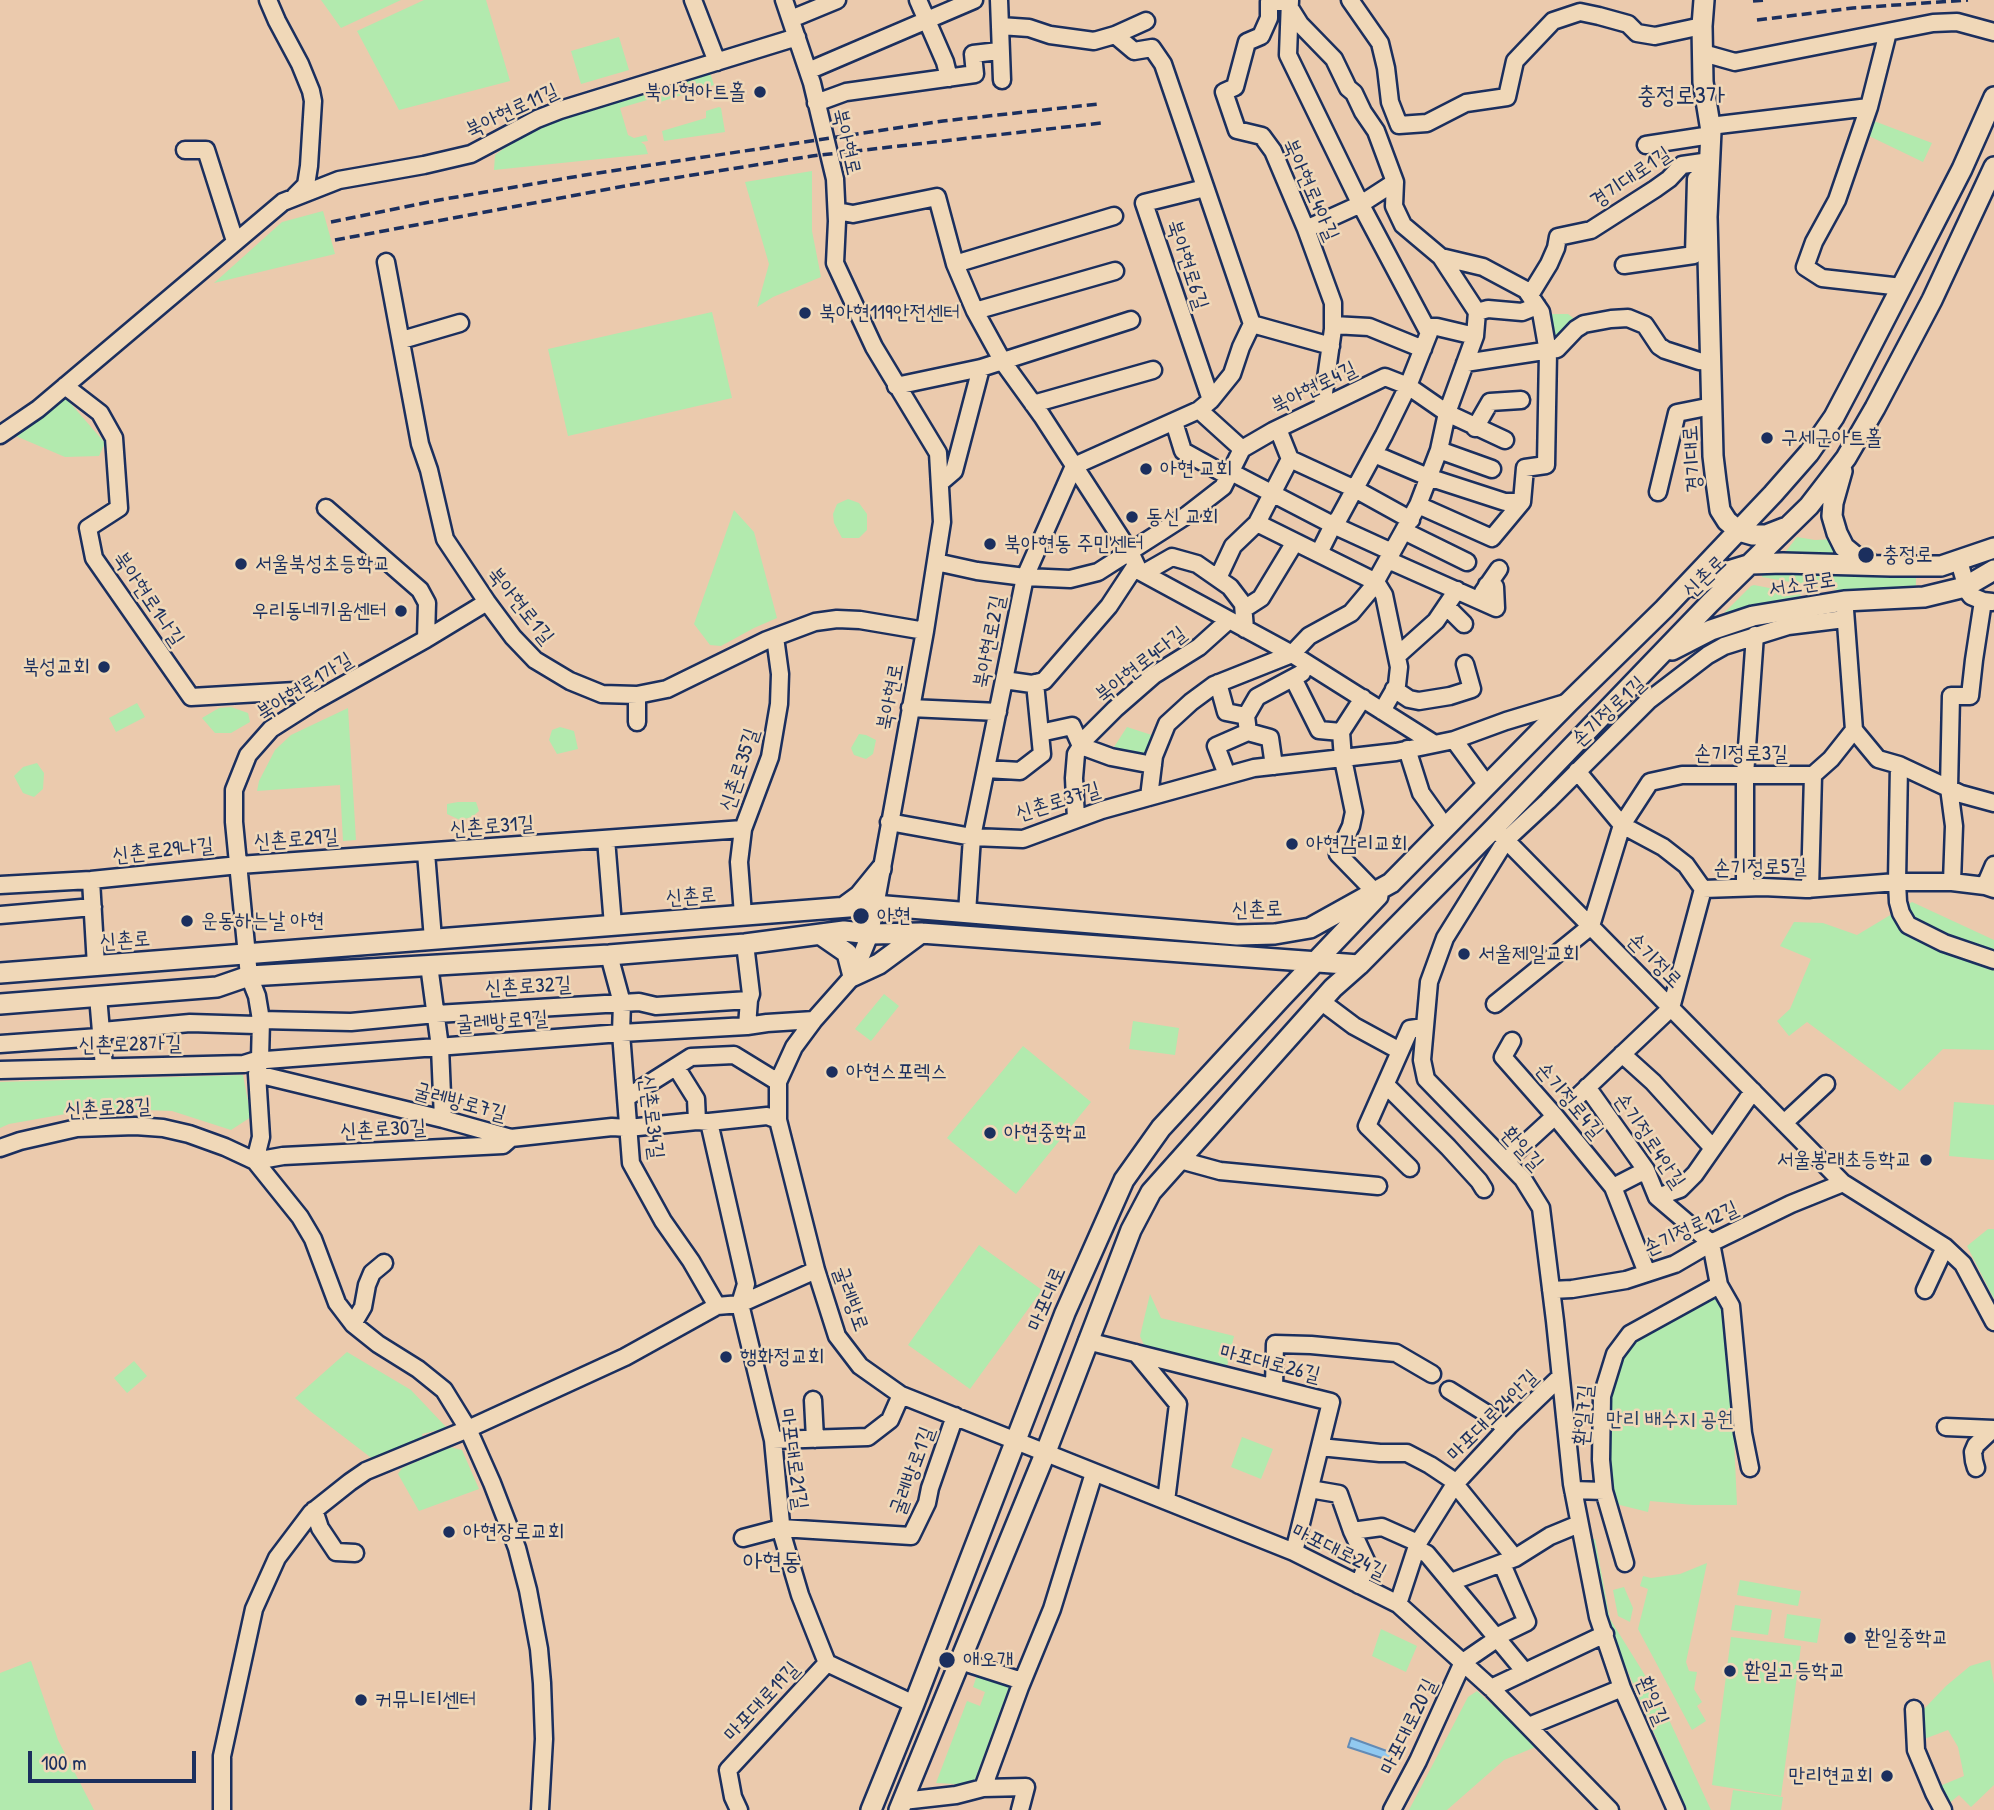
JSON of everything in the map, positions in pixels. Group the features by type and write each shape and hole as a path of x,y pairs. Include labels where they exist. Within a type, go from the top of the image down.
{"main road":[{"name":"경기대로","path":"1704,0 1703,82 1710,130 1707,218 1713,456 1720,510 1739,531"},
{"path":"1664,609 1809,453 1835,417 1962,169 1994,97"},
{"path":"1751,564 1809,506 1846,458 1932,300 1994,167"},
{"path":"1846,458 1833,503 1832,516 1836,533 1844,547 1860,561 1891,566"},
{"path":"1739,531 1766,535 1790,526"},
{"name":"서소문로","path":"1664,609 1712,576 1751,564 1941,566 1994,548"},
{"name":"신촌로","path":"0,973 844,908 921,933 1359,965 1500,834 1661,655 1751,564"},
{"name":"서소문로","path":"1661,655 1711,630 1741,619 1845,610 1924,597 1965,587 1994,570"},
{"name":"신촌로","path":"0,1004 218,987 248,976 745,944 844,932 872,919 907,908 1237,935 1260,935 1310,928 1383,887 1446,828 1664,609"},
{"path":"844,908 880,874"},
{"path":"880,874 883,888 907,908"},
{"name":"마포대로","path":"871,1810 1065,1313 1125,1180 1161,1128 1317,962 1383,887"},
{"path":"821,935 847,953 853,976 879,964 921,933"},
{"path":"901,1805 1045,1453 1131,1230 1151,1192 1333,988 1359,965"}],"street":[{"path":"0,435 38,409 240,237 306,185 313,101 311,91 268,0"},
{"path":"693,0 717,62"},
{"name":"북아현로","path":"784,0 808,71 835,179 835,263 874,347 938,453 942,522 925,631 872,919"},
{"path":"791,19 837,0"},
{"path":"918,0 945,62 949,78"},
{"path":"808,71 974,0"},
{"path":"999,0 1002,80"},
{"path":"1350,0 1380,43 1390,102 1399,125 1427,123 1466,103 1507,97 1515,61 1553,21 1580,12 1628,24 1637,33 1656,36 1702,26"},
{"name":"북아현로4아길","path":"1290,3 1269,2 1269,18 1261,36 1247,42 1235,87 1224,92 1237,130 1262,136 1273,151 1333,303 1331,346 1322,407"},
{"path":"1290,3 1288,55 1361,204 1429,333 1408,386 1319,554"},
{"path":"1149,797 1154,756 1167,724 1191,702 1219,683 1292,654 1309,636 1351,613 1376,582 1419,505 1439,450 1447,413 1475,336 1477,312 1441,257 1403,225 1394,206 1395,182 1376,131 1354,93 1348,88 1336,63 1300,23 1290,3"},
{"path":"1000,26 1029,28 1050,35 1094,41 1146,21"},
{"path":"1703,52 1735,62 1933,23 1957,22 1994,32"},
{"path":"1888,32 1869,107 1837,200 1814,242 1805,267 1822,278 1902,287"},
{"name":"북아현로6길","path":"1115,35 1134,51 1152,48 1163,64 1252,324"},
{"name":"북아현로11길","path":"288,200 340,180 471,154 537,119 560,110 797,37"},
{"name":"북아현로","path":"816,103 846,92 975,74 973,54 999,51"},
{"path":"1646,145 1710,130 1869,107"},
{"path":"185,150 205,150 240,237"},
{"name":"경기대로1길","path":"1533,301 1556,248 1558,237 1591,230 1655,189 1682,165 1709,169"},
{"name":"경기대로","path":"1623,265 1694,255 1696,179 1709,169"},
{"path":"1306,229 1361,204 1395,182"},
{"name":"북아현로6길","path":"1205,188 1144,204 1205,405"},
{"path":"837,212 853,215 937,197 955,264 975,311 1003,362 1137,563 1229,620 1292,654 1433,743"},
{"path":"955,264 1114,216"},
{"path":"1419,505 1492,538 1522,502 1525,468 1546,465 1548,352 1541,312 1526,290 1483,267 1441,257"},
{"name":"북아현로1길","path":"386,262 420,444 445,539 513,637 535,660 570,681 602,694 637,695 667,689 775,637 815,622 837,618 925,631"},
{"path":"975,311 1115,271"},
{"path":"1477,312 1488,309 1522,312 1533,301"},
{"path":"1465,363 1548,352 1557,349 1584,324 1628,318 1645,325 1664,350 1711,362"},
{"path":"896,386 1003,362 1131,320"},
{"path":"402,340 460,323"},
{"path":"1025,577 1074,466 1174,422 1205,405 1232,374 1252,324 1331,346"},
{"path":"1333,325 1369,327 1423,349"},
{"path":"1427,327 1475,336"},
{"path":"940,483 954,471 981,368"},
{"path":"1033,404 1153,370"},
{"name":"북아현로4길","path":"1242,449 1385,377 1408,386"},
{"name":"북아현로1나길","path":"65,386 100,413 114,438 119,508 88,528 94,558 191,697 295,691 315,701"},
{"path":"1408,386 1447,413 1505,440"},
{"path":"1475,428 1490,402 1521,400"},
{"path":"1004,680 1035,683 1044,681 1109,606 1137,563 1187,515 1223,486 1242,449 1205,405"},
{"name":"경기대로","path":"1658,492 1677,413 1712,406"},
{"path":"1174,422 1183,451 1496,608 1495,587 1487,585 1499,569"},
{"path":"1278,429 1290,459 1355,489 1467,562"},
{"path":"1439,450 1492,469"},
{"path":"1374,454 1428,477 1505,502 1522,502"},
{"path":"1218,578 1233,546 1257,523 1290,459"},
{"path":"326,508 420,590 427,603 426,639"},
{"path":"1257,523 1376,582 1384,594 1399,667 1394,689 1382,711"},
{"path":"1244,609 1261,598 1295,542"},
{"path":"936,562 977,571 1070,579 1172,557 1198,564 1230,587 1243,604 1245,629"},
{"path":"1952,882 1954,826 1949,788 1951,696 1970,696 1974,660 1989,601 1971,596 1965,587 1959,561"},
{"name":"북아현로2길","path":"910,708 998,712 1025,577"},
{"path":"1397,656 1436,621 1457,590"},
{"name":"북아현로1가길","path":"239,865 234,822 234,790 248,755 271,729 487,602"},
{"path":"1446,606 1464,624"},
{"path":"1845,610 1854,730 1878,759 1899,765 1961,794 1994,803"},
{"name":"손기정로1길","path":"1500,834 1548,802 1648,701 1690,668 1724,646 1845,610"},
{"name":"북아현로4다길","path":"1076,819 1076,754 1087,737 1144,684 1199,647 1229,620"},
{"path":"1745,887 1745,775 1755,635"},
{"name":"신촌로35길","path":"743,915 738,862 743,829 770,757 779,704 780,674 775,637"},
{"path":"1394,689 1409,699 1419,701 1472,689 1465,664"},
{"path":"1227,775 1216,746 1247,724 1257,697 1313,667"},
{"path":"1293,678 1319,730 1341,732"},
{"path":"986,769 1020,771 1042,754 1035,683"},
{"path":"1219,683 1226,712 1270,738 1274,766"},
{"path":"637,695 637,722"},
{"path":"1363,698 1341,732 1343,759 1354,812 1351,826 1338,854 1383,887"},
{"name":"신촌로37길","path":"889,822 972,837 1023,838 1076,819 1254,768 1343,759 1454,740 1569,702"},
{"path":"967,913 972,837 998,712"},
{"path":"1040,733 1072,726 1081,746 1111,757 1153,765"},
{"path":"1813,775 1831,759 1854,730"},
{"path":"1454,740 1487,785"},
{"path":"1407,749 1421,793 1446,828"},
{"path":"1899,765 1897,882 1901,913 1909,925 1944,943 1994,960"},
{"path":"1577,771 1622,825 1663,847 1686,865 1703,888"},
{"name":"손기정로3길","path":"1591,926 1622,825 1650,782 1682,775 1813,775 1810,889"},
{"name":"신촌로31길","path":"433,939 426,853 743,829"},
{"name":"손기정로","path":"1500,834 1843,1183 1945,1247 1963,1264 1994,1322"},
{"name":"환일길","path":"1500,834 1446,938 1429,982 1422,1060 1426,1079 1523,1179 1541,1208 1573,1490 1598,1617 1622,1688 1676,1810"},
{"path":"606,839 613,925"},
{"name":"신촌로29길","path":"248,976 239,865 426,853"},
{"name":"신촌로29나길","path":"0,885 91,880 239,865"},
{"path":"1990,888 1994,865"},
{"path":"91,880 96,966"},
{"name":"손기정로5길","path":"1671,1008 1703,888 1810,889 1897,882 1952,882 1990,888"},
{"path":"0,915 93,907"},
{"name":"굴레방로","path":"872,919 853,976 794,1047 778,1082 778,1120 816,1270 837,1336 860,1366 901,1395 1045,1453"},
{"path":"1495,1004 1591,926"},
{"path":"745,944 751,994 747,1026"},
{"name":"신촌로34길","path":"609,954 622,1003 621,1033 631,1163 663,1221 691,1261 717,1306"},
{"name":"신촌로30길","path":"429,965 440,1047 443,1119"},
{"path":"248,976 257,996 261,1020 258,1066 261,1137 255,1161 307,1228 337,1303 353,1324 444,1390 468,1429 517,1548 531,1604 542,1683 544,1739 540,1810"},
{"path":"98,996 104,1067"},
{"path":"622,1003 639,1002 656,1006 749,1000"},
{"path":"1322,1002 1354,1026 1400,1051"},
{"name":"신촌로32길","path":"436,1014 622,1003"},
{"path":"1573,1101 1671,1008"},
{"path":"102,1031 190,1023 256,1025 261,1020 351,1022 436,1014"},
{"name":"굴레방로9길","path":"258,1066 266,1060 814,1020"},
{"path":"1410,1168 1367,1126 1410,1030 1424,1027"},
{"path":"0,1044 99,1037 102,1031"},
{"name":"손기정로4길","path":"1512,1041 1503,1057 1613,1187 1647,1273"},
{"path":"1622,1054 1653,1082 1713,1147"},
{"path":"626,1098 691,1057 734,1055 778,1082"},
{"name":"신촌로28가길","path":"0,1070 244,1064 258,1066"},
{"name":"굴레방로7길","path":"258,1066 512,1138 612,1127 628,1128 767,1116 778,1120"},
{"path":"676,1067 696,1099 703,1121"},
{"path":"1784,1123 1826,1084"},
{"path":"1386,1086 1448,1147 1484,1189"},
{"name":"손기정로4안길","path":"1587,1087 1646,1170 1657,1197 1711,1243"},
{"path":"1657,1197 1680,1189 1695,1174 1753,1091"},
{"path":"1506,1161 1555,1116"},
{"name":"마포대로21길","path":"703,1121 746,1284 740,1304 773,1440 781,1528 800,1595 827,1663"},
{"name":"신촌로28길","path":"0,1147 77,1128 135,1126 163,1128 189,1134 255,1161"},
{"name":"신촌로30길","path":"255,1161 283,1156 503,1145 512,1138"},
{"path":"1180,1160 1220,1171 1378,1186"},
{"path":"1613,1187 1646,1170"},
{"name":"손기정로12길","path":"1551,1290 1626,1280 1675,1264 1711,1243 1843,1183"},
{"path":"1711,1243 1719,1285 1731,1306 1743,1433 1750,1468"},
{"path":"1925,1290 1945,1247"},
{"path":"353,1324 363,1307 372,1273 384,1263"},
{"path":"222,1810 222,1756 254,1609 277,1558 314,1510 366,1471 468,1429 625,1357 717,1306 740,1304 816,1270"},
{"name":"환일7길","path":"1625,1563 1604,1491 1601,1460 1602,1396 1615,1354 1630,1334 1719,1285"},
{"name":"마포대로26길","path":"1087,1340 1331,1402 1294,1552"},
{"path":"1275,1387 1275,1345 1311,1345 1396,1353 1432,1374"},
{"path":"1136,1353 1178,1404 1166,1501"},
{"name":"마포대로24안길","path":"1398,1604 1417,1546 1456,1484 1506,1429 1560,1377"},
{"path":"1449,1390 1497,1420 1506,1429"},
{"path":"773,1440 868,1437 890,1420 901,1395"},
{"path":"813,1400 815,1439"},
{"name":"굴레방로1길","path":"781,1528 911,1536 927,1503 955,1416"},
{"path":"1946,1427 1994,1429"},
{"path":"1976,1468 1973,1452 1976,1445 1994,1429"},
{"path":"1320,1447 1407,1453 1430,1465 1456,1484"},
{"name":"마포대로24길","path":"1045,1453 1294,1552 1398,1604 1491,1688 1610,1810"},
{"path":"983,1788 1052,1609 1094,1473"},
{"name":"마포대로24안길","path":"1456,1484 1508,1561 1527,1622 1497,1637"},
{"path":"1310,1489 1339,1494 1367,1563 1359,1585"},
{"path":"1573,1490 1604,1491"},
{"path":"314,1510 320,1528 336,1552 355,1553"},
{"path":"1451,1582 1508,1561 1550,1536 1579,1524"},
{"path":"1352,1531 1382,1527 1427,1554 1525,1672"},
{"path":"743,1538 781,1528"},
{"path":"1491,1688 1605,1634"},
{"path":"1464,1662 1497,1637"},
{"path":"960,1661 1022,1681"},
{"name":"마포대로20길","path":"1392,1810 1464,1662"},
{"path":"827,1663 914,1704"},
{"name":"마포대로19길","path":"739,1810 733,1797 728,1770 827,1663"},
{"path":"1529,1726 1622,1688"},
{"path":"1914,1709 1916,1750 1943,1810"},
{"path":"901,1805 983,1788 1026,1787 1020,1810"}],"green space":[{"path":"321,0 401,0 341,28"},
{"path":"424,0 486,0 510,81 399,110 357,31"},
{"path":"619,37 629,70 581,84 571,51"},
{"path":"709,70 714,85 657,103 654,98 620,108 628,135 634,138 646,135 648,141 641,142 648,154 494,170 495,155 536,125"},
{"path":"719,107 725,132 664,141 662,131 706,118 706,111"},
{"path":"1874,121 1932,143 1923,162 1869,136"},
{"path":"812,171 812,231 821,277 773,297 757,307 769,264 745,182"},
{"path":"323,211 335,254 214,283 282,222"},
{"path":"712,312 732,398 568,436 548,349"},
{"path":"1549,314 1568,314 1580,323 1555,348"},
{"path":"65,397 105,443 99,456 65,457 11,434"},
{"path":"848,499 859,503 867,514 867,530 859,538 842,538 834,523 833,514 837,504"},
{"path":"734,510 754,532 777,618 721,646 710,645 694,624"},
{"path":"1797,537 1833,539 1836,547 1832,553 1783,555"},
{"path":"1768,570 1916,577 1916,586 1839,590 1762,577 1762,572"},
{"path":"1754,585 1800,594 1801,597 1724,613"},
{"path":"137,703 145,717 116,732 109,718"},
{"path":"231,707 248,713 250,722 231,733 215,733 202,718 219,708"},
{"path":"348,708 356,840 343,841 340,785 257,791 259,781 275,750 291,735"},
{"path":"560,727 574,731 578,749 557,754 549,740 552,730"},
{"path":"1127,727 1161,738 1154,759 1112,750"},
{"path":"859,734 876,740 873,754 866,759 854,755 851,748"},
{"path":"37,763 44,773 43,789 34,797 23,793 14,776 23,767"},
{"path":"476,802 479,811 472,817 460,820 447,814 447,804"},
{"path":"1912,902 1994,940 1994,1050 1943,1049 1900,1091 1807,1022 1789,1036 1777,1021 1790,1009 1811,959 1780,946 1794,922 1823,923 1857,935"},
{"path":"884,994 899,1006 871,1041 855,1029"},
{"path":"1133,1021 1179,1028 1175,1055 1129,1049"},
{"path":"1023,1046 1091,1102 1016,1194 947,1138"},
{"path":"243,1075 251,1117 231,1130 172,1111 143,1110 88,1110 9,1124 0,1128 0,1082"},
{"path":"1954,1102 1994,1105 1994,1160 1949,1156"},
{"path":"1988,1229 1994,1229 1994,1299 1967,1246"},
{"path":"979,1245 1042,1290 970,1389 908,1345"},
{"name":"만리 배수지 공원","path":"1717,1291 1728,1307 1737,1505 1650,1501 1648,1512 1612,1503 1608,1478 1606,1401 1627,1348"},
{"path":"1150,1294 1161,1318 1234,1336 1226,1371 1147,1352 1140,1336"},
{"path":"347,1352 411,1390 447,1428 422,1434 423,1438 374,1460 295,1398"},
{"path":"134,1361 147,1376 127,1393 114,1378"},
{"path":"1242,1437 1273,1449 1261,1479 1231,1467"},
{"path":"450,1447 462,1450 479,1489 419,1511 398,1474 402,1468"},
{"path":"1591,1539 1595,1539 1610,1619 1658,1696 1711,1810 1687,1810 1611,1632"},
{"path":"1707,1563 1686,1662 1689,1671 1697,1672 1694,1689 1702,1702 1697,1706 1706,1721 1692,1730 1638,1629 1648,1589 1640,1586 1643,1576 1651,1578 1680,1574"},
{"path":"1740,1580 1801,1591 1798,1606 1737,1595"},
{"path":"1624,1587 1633,1608 1630,1622 1618,1616 1613,1590"},
{"path":"1735,1605 1772,1610 1768,1635 1731,1630"},
{"path":"1787,1614 1821,1619 1817,1643 1784,1638"},
{"path":"1381,1629 1417,1646 1406,1672 1372,1656"},
{"path":"1731,1637 1801,1646 1781,1796 1712,1785"},
{"path":"1990,1660 1994,1684 1994,1785 1971,1807 1959,1795 1946,1806 1935,1788 1964,1776 1958,1747 1948,1730 1919,1741 1921,1712 1970,1666"},
{"path":"31,1661 58,1740 94,1810 0,1810 0,1673"},
{"path":"977,1675 1009,1687 973,1785 936,1783 967,1701 980,1706 985,1692 973,1687"},
{"path":"1477,1691 1538,1746 1504,1760 1447,1810 1409,1810 1468,1697"},
{"path":"1733,1790 1783,1797 1781,1810 1730,1810"}],"water":[{"path":"1351,1738 1395,1754 1391,1761 1348,1747"}],"railway":[{"path":"1753,1 1765,0"},
{"path":"1757,20 1853,8 1968,0"},
{"path":"331,222 585,175 943,121 1098,104"},
{"path":"335,240 630,185 812,156 1101,123"}],"place":[{"name":"북아현아트홀","path":"760,92"},
{"name":"북아현119안전센터","path":"805,313"},
{"name":"구세군아트홀","path":"1767,438"},
{"name":"아현 교회","path":"1146,469"},
{"name":"동신 교회","path":"1132,517"},
{"name":"북아현동 주민센터","path":"990,544"},
{"name":"충정로","path":"1866,555"},
{"name":"서울북성초등학교","path":"241,564"},
{"name":"우리동네키움센터","path":"401,611"},
{"name":"북성교회","path":"104,667"},
{"name":"아현감리교회","path":"1292,844"},
{"name":"아현","path":"861,916"},
{"name":"운동하는날 아현","path":"187,921"},
{"name":"서울제일교회","path":"1464,954"},
{"name":"아현스포렉스","path":"832,1072"},
{"name":"아현중학교","path":"990,1133"},
{"name":"서울봉래초등학교","path":"1926,1160"},
{"name":"행화정교회","path":"726,1357"},
{"name":"아현장로교회","path":"449,1532"},
{"name":"환일중학교","path":"1850,1638"},
{"name":"애오개","path":"947,1660"},
{"name":"환일고등학교","path":"1730,1671"},
{"name":"커뮤니티센터","path":"361,1700"},
{"name":"만리현교회","path":"1887,1776"}],"district":[{"name":"충정로3가","path":"1681,97"},
{"name":"아현동","path":"772,1563"}]}
